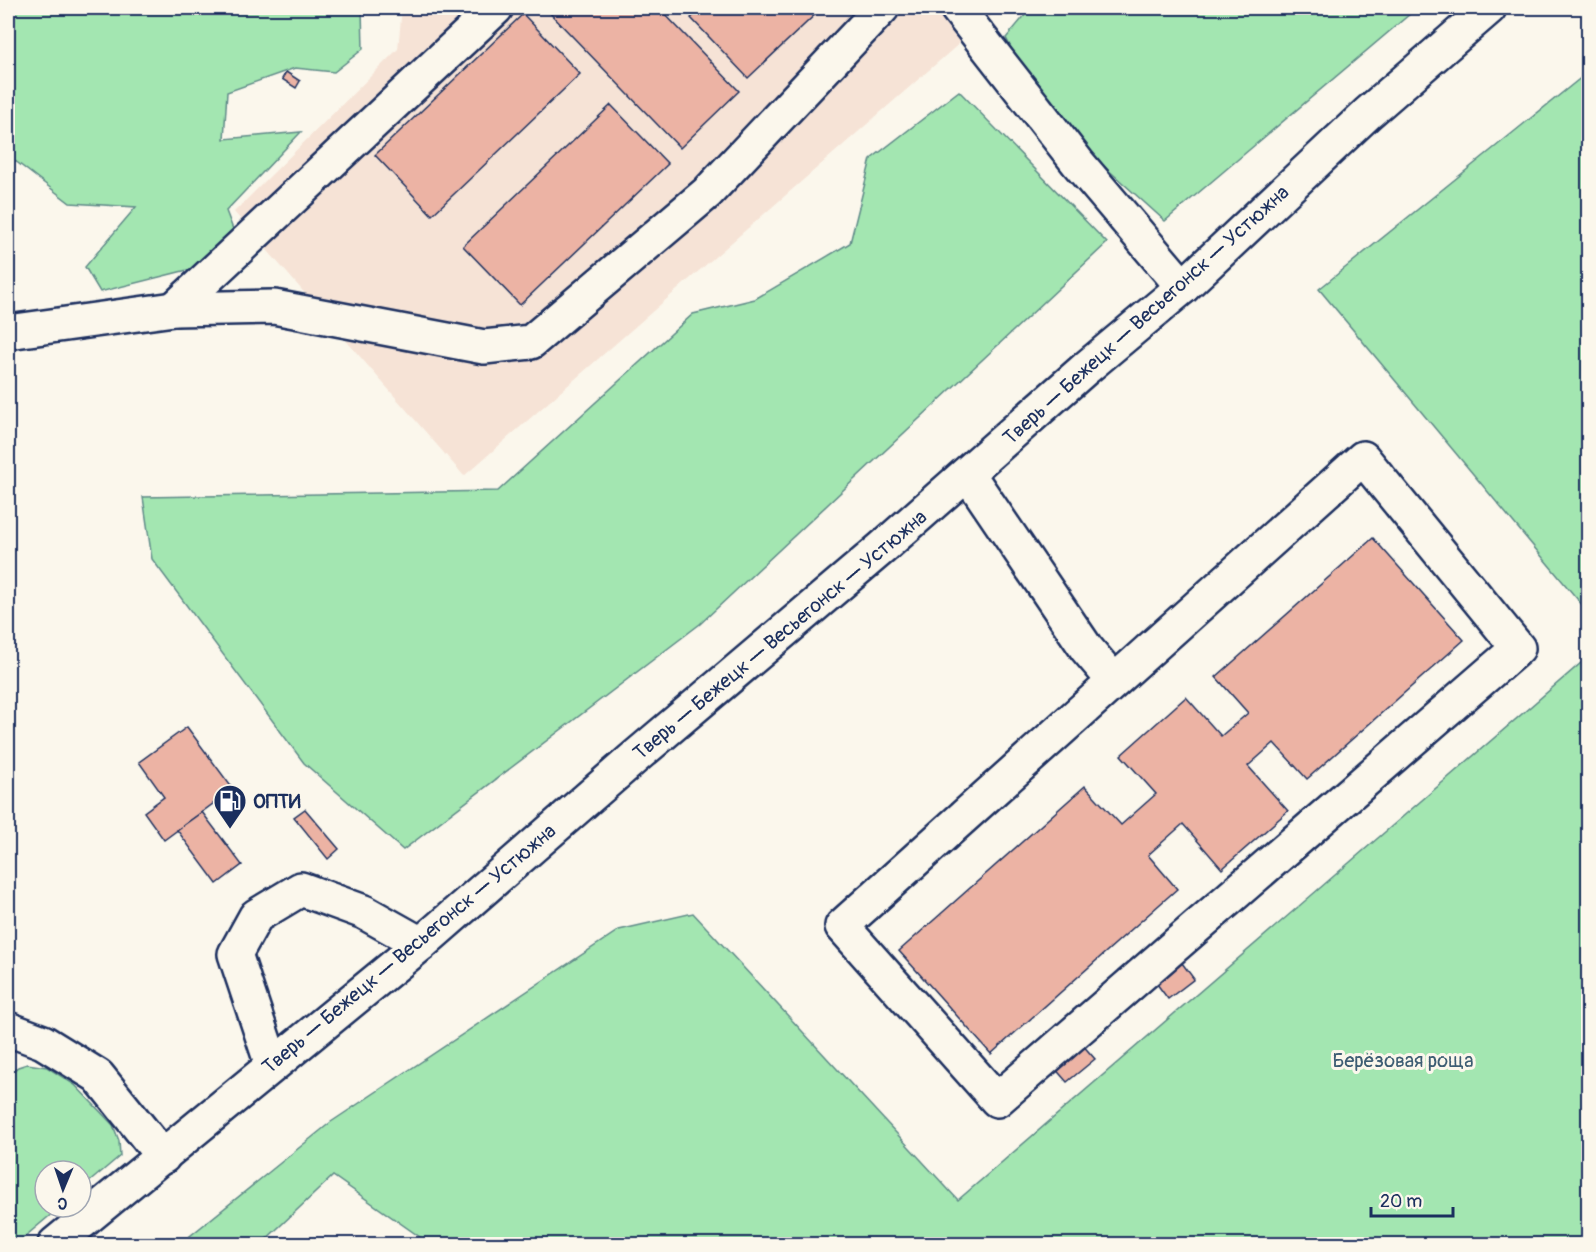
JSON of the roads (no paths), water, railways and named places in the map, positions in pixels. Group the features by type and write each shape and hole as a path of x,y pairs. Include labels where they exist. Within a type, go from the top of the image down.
{"main road":[{"path":"174,309 496,8"},
{"path":"8,332 174,309 274,307 484,347 531,342 707,193 882,8"},
{"path":"957,8 1077,163 1183,287"},
{"name":"Тверь — Бежецк — Весьегонск — Устюжна","path":"55,1245 421,944 634,758 968,474 1093,362 1183,287 1368,113 1489,8"},
{"path":"1363,459 1518,648 997,1100 842,926 1114,681 1363,459"},
{"path":"968,474 1086,648 1114,681"},
{"path":"272,1065 235,954 256,916 301,889 364,912 421,944"},
{"path":"9,1031 43,1042 98,1076 163,1156"}],"place":[{"name":"ОПТИ","path":"230,830"}],"park label":[{"name":"Берёзовая роща","path":"1403,1060"}]}
